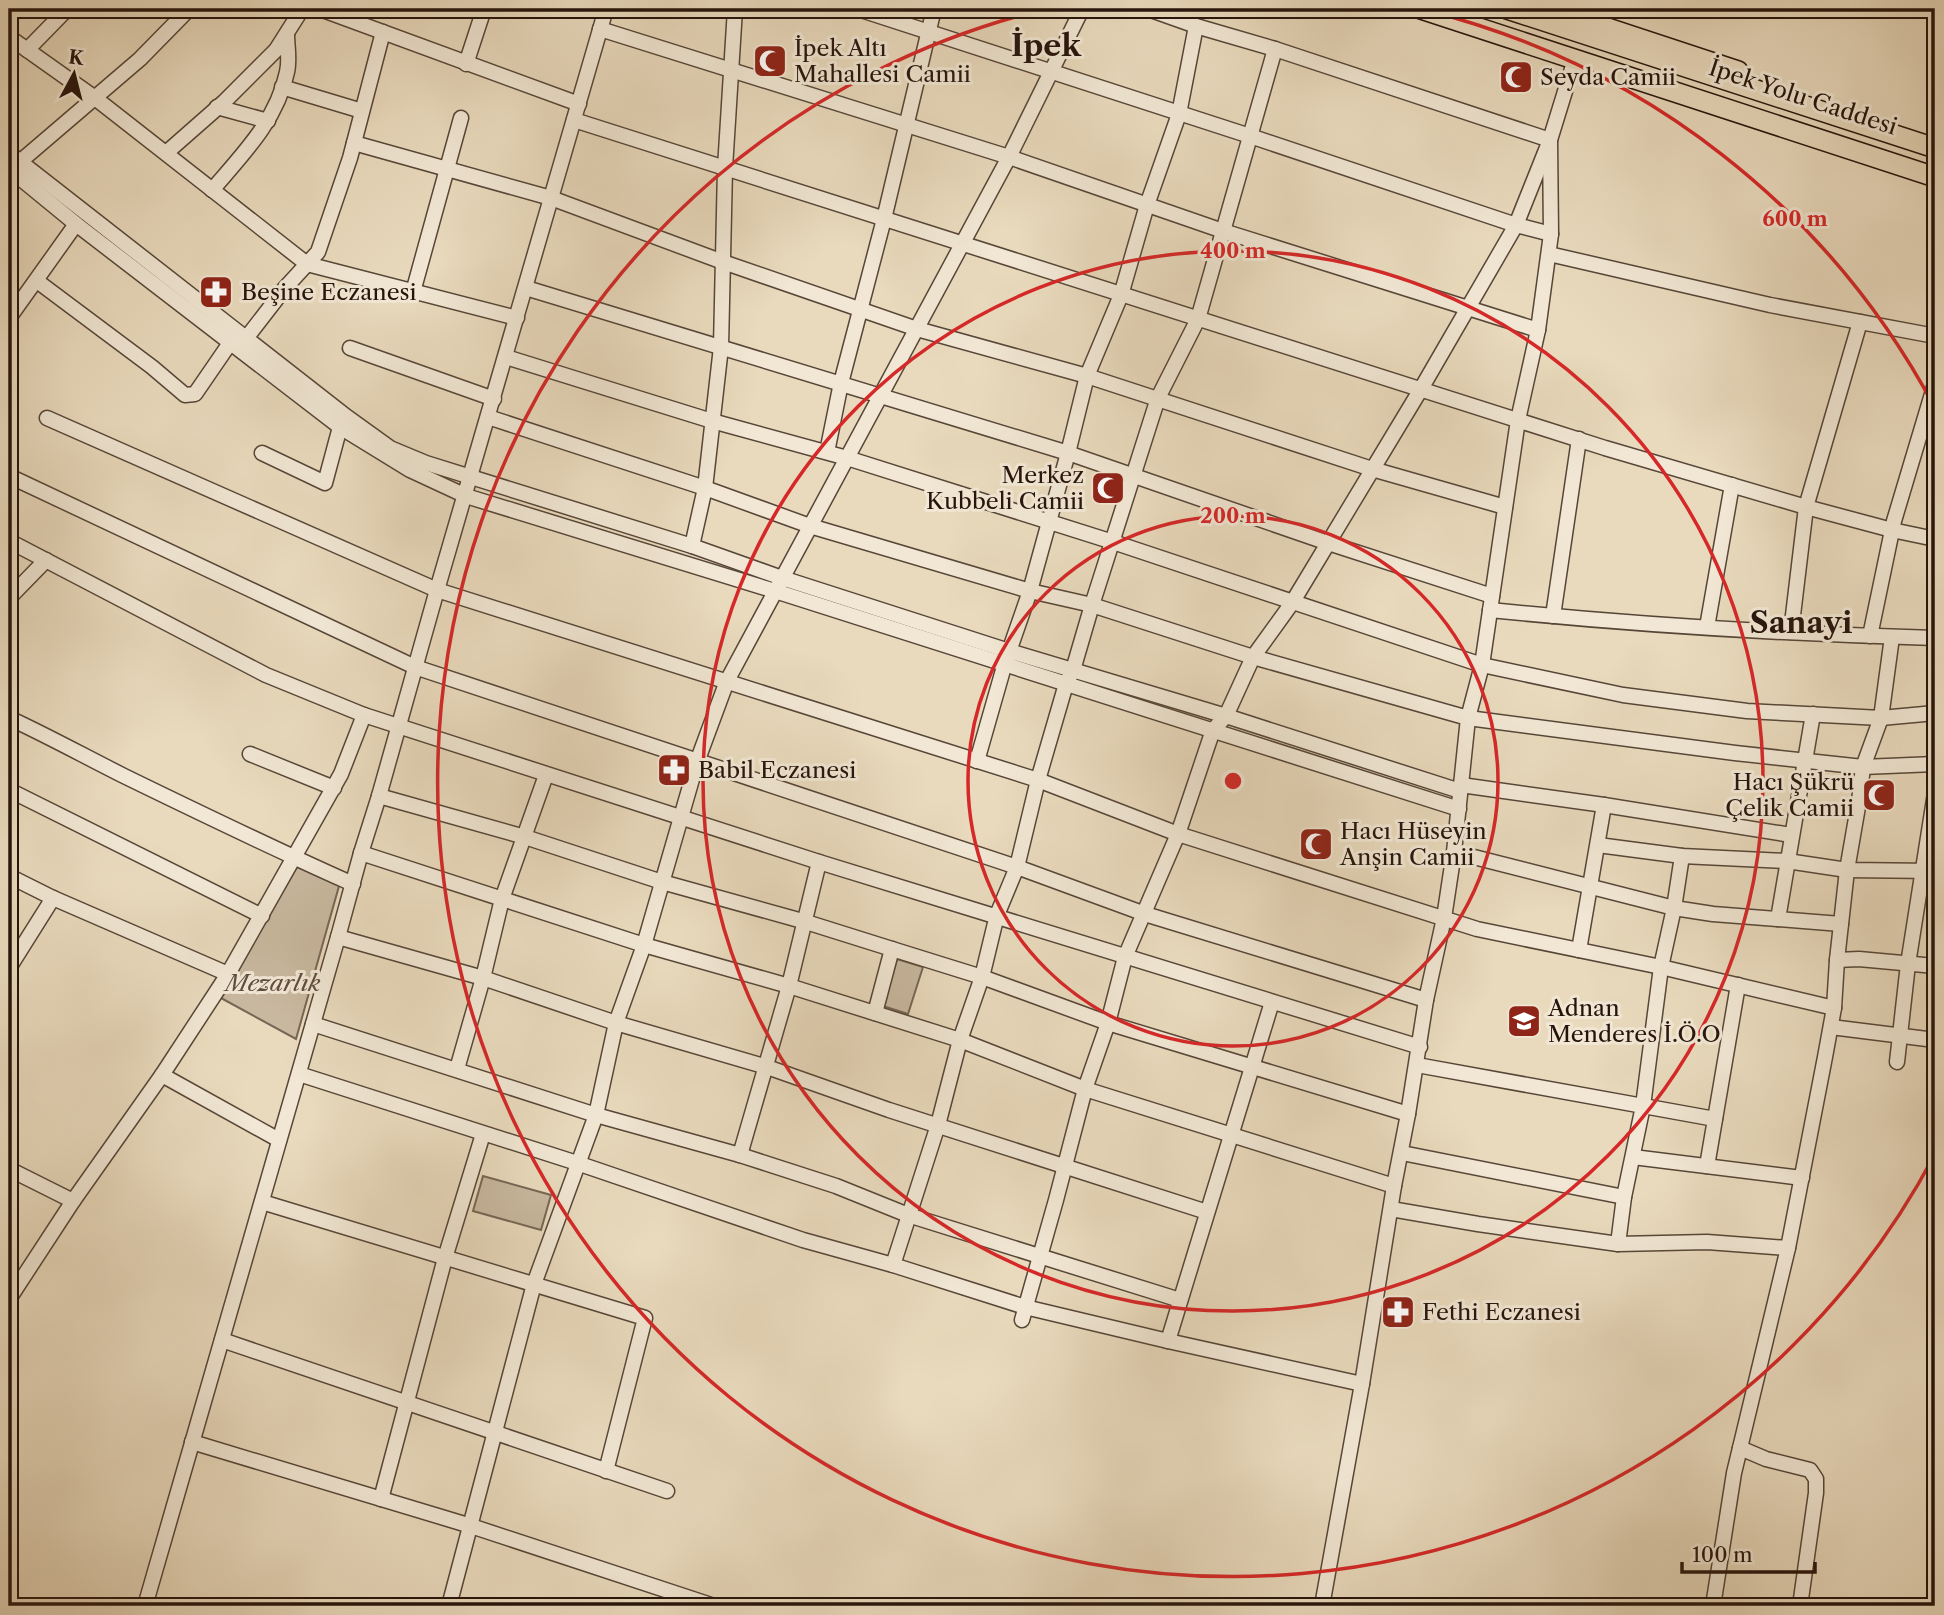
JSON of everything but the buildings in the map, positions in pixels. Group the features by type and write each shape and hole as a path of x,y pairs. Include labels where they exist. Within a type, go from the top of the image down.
{"highway":[{"path":"1421,9 1935,177"},
{"name":"İpek Yolu Caddesi","path":"1457,9 1935,164"},
{"name":"İpek Yolu Caddesi","path":"1507,9 1935,148"},
{"path":"1550,9 1575,13 1935,134"}],"street":[{"path":"27,50 67,9"},
{"path":"11,165 140,59 189,9"},
{"path":"166,153 276,50 302,9"},
{"path":"320,9 579,104"},
{"path":"466,64 484,9"},
{"path":"145,1606 607,9"},
{"path":"692,546 705,488 721,347 725,168 736,9"},
{"path":"858,9 1516,225 1551,234"},
{"path":"827,452 841,383 884,219 934,9"},
{"path":"449,1606 534,1284 596,1115 616,1023 698,762 727,681 1009,157 1082,9"},
{"path":"1148,9 1550,140"},
{"path":"977,761 1007,657 1030,591 1087,376 1121,295 1147,205 1179,114 1196,26"},
{"path":"600,29 1009,157 1223,231 1538,330"},
{"path":"37,281 185,395 195,394 318,252 354,143 383,32"},
{"path":"212,190 264,130 288,71 287,34"},
{"path":"9,37 95,98 307,264 517,318"},
{"path":"893,1265 938,1125 997,915 1017,867 1038,780 1066,684 1073,670 1158,398 1198,319 1275,49"},
{"path":"1023,1314 1085,1089 1108,1023 1125,957 1178,834 1213,730 1226,716 1253,657 1292,603 1516,225 1550,140 1575,59"},
{"path":"282,86 362,111"},
{"path":"217,107 268,121"},
{"path":"413,292 461,118"},
{"path":"574,120 1579,439 1806,507 1935,539"},
{"path":"1322,1606 1394,1186 1402,1153 1426,1000 1444,918 1468,718 1482,665 1518,420 1538,330 1551,234 1550,140"},
{"path":"354,143 551,198 723,262 917,328 1087,376 1372,469 1505,507"},
{"path":"11,165 76,224 238,344 390,448 426,463 692,546 1007,657 1066,684 1459,809"},
{"path":"11,165 340,427 410,470 466,496 775,591 1007,657 1073,670 1461,788 1604,805 1791,835"},
{"path":"9,318 76,224"},
{"path":"1549,254 1770,304 1935,336"},
{"path":"526,288 1068,453 1491,603 1553,616 1791,632 1935,638"},
{"path":"1791,632 1806,507 1860,321"},
{"path":"350,348 494,399"},
{"path":"506,357 712,421 847,458 1113,542 1482,665 1623,695 1747,711 1881,718 1935,713"},
{"path":"1870,636 1892,530 1935,384"},
{"path":"488,417 705,488 810,526 1030,591 1092,605 1253,657 1468,718 1863,767 1935,764"},
{"path":"47,418 437,590 1038,780 1178,834 1477,929 1661,967 1834,1008"},
{"path":"262,453 325,483 340,427"},
{"path":"1553,616 1579,439"},
{"path":"9,476 415,667 1017,867 1145,914 1426,1000"},
{"path":"1707,627 1732,485"},
{"path":"9,541 265,675 365,715 819,862 1420,1047"},
{"path":"9,598 46,560"},
{"path":"1713,1606 1734,1473 1788,1248 1831,1027 1847,870 1863,767 1881,718 1892,637"},
{"path":"1778,919 1813,714"},
{"path":"9,1298 228,974 334,788 365,715"},
{"path":"9,718 353,884"},
{"path":"250,754 334,788"},
{"path":"457,1069 502,899 546,775"},
{"path":"9,790 262,916"},
{"path":"1897,1062 1908,964 1930,871 1935,793"},
{"path":"379,796 525,837 662,882 806,922 982,976 1108,1023 1408,1114"},
{"path":"1579,950 1604,805"},
{"path":"1598,845 1682,856 1787,861 1847,870 1930,871"},
{"path":"1454,852 1674,908 1713,914 1841,924"},
{"path":"361,853 643,944 789,986 960,1040 1085,1089 1394,1186"},
{"path":"1618,1244 1624,1197 1643,1106 1661,967 1682,856"},
{"path":"740,1155 789,986 819,862"},
{"path":"9,876 53,898 228,974"},
{"path":"9,968 53,898"},
{"path":"338,937 483,978 616,1023 766,1066 1207,1212"},
{"path":"875,1013 892,949"},
{"path":"1837,960 1859,959 1935,966"},
{"path":"1707,1166 1738,985"},
{"path":"1168,1341 1272,1002"},
{"path":"313,1024 596,1115 740,1155 836,1186 908,1215 1180,1300"},
{"path":"1831,1027 1935,1040"},
{"path":"1416,1065 1715,1119"},
{"path":"299,1074 578,1163 803,1240 893,1265 1023,1314 1168,1341 1362,1384"},
{"path":"162,1075 279,1140"},
{"path":"381,1499 445,1258 483,1133"},
{"path":"1402,1153 1624,1197"},
{"path":"1633,1157 1802,1178"},
{"path":"9,1169 73,1201"},
{"path":"261,1202 645,1318 606,1471"},
{"path":"1391,1209 1618,1244 1707,1242 1788,1248"},
{"path":"222,1340 667,1491"},
{"path":"192,1442 471,1526 713,1606"},
{"path":"1740,1448 1766,1459 1810,1471 1816,1479 1800,1606"}],"green space":[{"name":"Mezarlık","path":"297,867 339,886 296,1039 221,998"},
{"path":"897,959 923,967 908,1014 883,1006"},
{"path":"483,1176 551,1195 541,1230 473,1211"}],"place":[{"name":"İpek Altı Mahallesi Camii","path":"770,61"},
{"name":"Seyda Camii","path":"1516,77"},
{"name":"Beşine Eczanesi","path":"216,292"},
{"name":"Merkez Kubbeli Camii","path":"1108,488"},
{"name":"Babil Eczanesi","path":"674,770"},
{"name":"Hacı Şükrü Çelik Camii","path":"1879,795"},
{"name":"Hacı Hüseyin Anşin Camii","path":"1316,844"},
{"name":"Adnan Menderes İ.Ö.O","path":"1524,1021"},
{"name":"Fethi Eczanesi","path":"1398,1312"}],"district":[{"name":"İpek","path":"1046,46"},
{"name":"Sanayi","path":"1801,623"}]}
